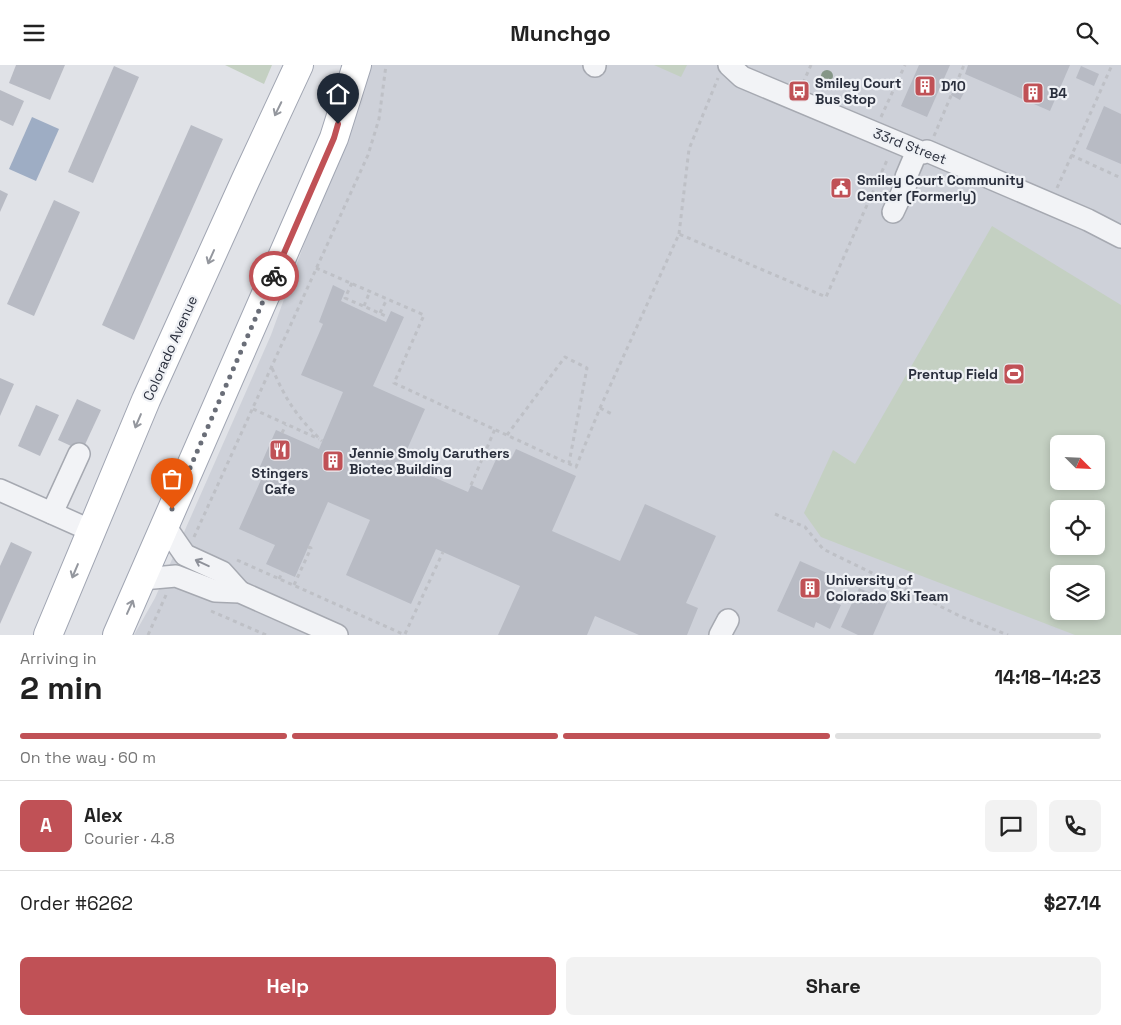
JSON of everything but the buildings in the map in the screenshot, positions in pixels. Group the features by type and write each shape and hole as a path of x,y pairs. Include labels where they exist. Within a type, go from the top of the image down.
{"main road":[{"name":"Colorado Avenue","path":"48,635 146,400 299,65"},
{"path":"117,635 334,138 357,65"}],"street":[{"name":"33rd Street","path":"724,69 1088,220 1121,237"},
{"path":"894,212 907,182 906,177 922,152"},
{"path":"52,513 79,454"},
{"path":"0,490 92,531"},
{"path":"165,526 185,555 222,572 240,592"},
{"path":"142,579 176,575 215,591 240,592 337,635"}],"path":[{"path":"193,540 368,155 379,119 386,65"},
{"path":"879,122 905,65"},
{"path":"922,152 964,65"},
{"path":"1049,204 1112,65"},
{"path":"316,268 424,315 394,383 576,467 679,234 689,149 724,69"},
{"path":"679,234 826,297 895,141"},
{"path":"1071,155 1121,178"},
{"path":"352,283 345,298 388,317"},
{"path":"364,306 370,291"},
{"path":"380,313 387,299"},
{"path":"507,435 565,357 587,367 569,463"},
{"path":"253,409 322,441 302,422 292,408 282,391 272,367"},
{"path":"600,409 614,415"},
{"path":"282,433 287,424"},
{"path":"471,485 495,429"},
{"path":"775,514 805,527 823,549 960,616 1008,635"},
{"path":"294,585 311,548 308,547"},
{"path":"236,559 405,635 443,552"},
{"path":"279,579 283,571"},
{"path":"148,635 168,592"},
{"path":"203,607 266,635"}],"shaded area":[{"path":"369,65 1121,65 1121,635 134,635 155,598 271,335"}],"green space":[{"path":"225,65 272,65 264,84"},
{"path":"654,65 687,65 681,77"},
{"name":"Prentup Field","path":"992,226 1121,305 1121,635 1075,635 821,537 804,513 833,450 855,464"}],"water":[{"path":"32,117 59,129 36,181 9,169"}],"way so far":[{"path":"172,509 274,276"}],"place":[{"name":"D10","path":"925,86"},
{"name":"Smiley Court Bus Stop","path":"799,91"},
{"name":"B4","path":"1033,93"},
{"name":"Smiley Court Community Center (Formerly)","path":"841,188"},
{"name":"Prentup Field","path":"1014,374"},
{"name":"Stingers Cafe","path":"280,450"},
{"name":"Jennie Smoly Caruthers Biotec Building","path":"333,461"},
{"name":"University of Colorado Ski Team","path":"810,588"}],"route":[{"path":"274,276 334,138 338,124"}]}
